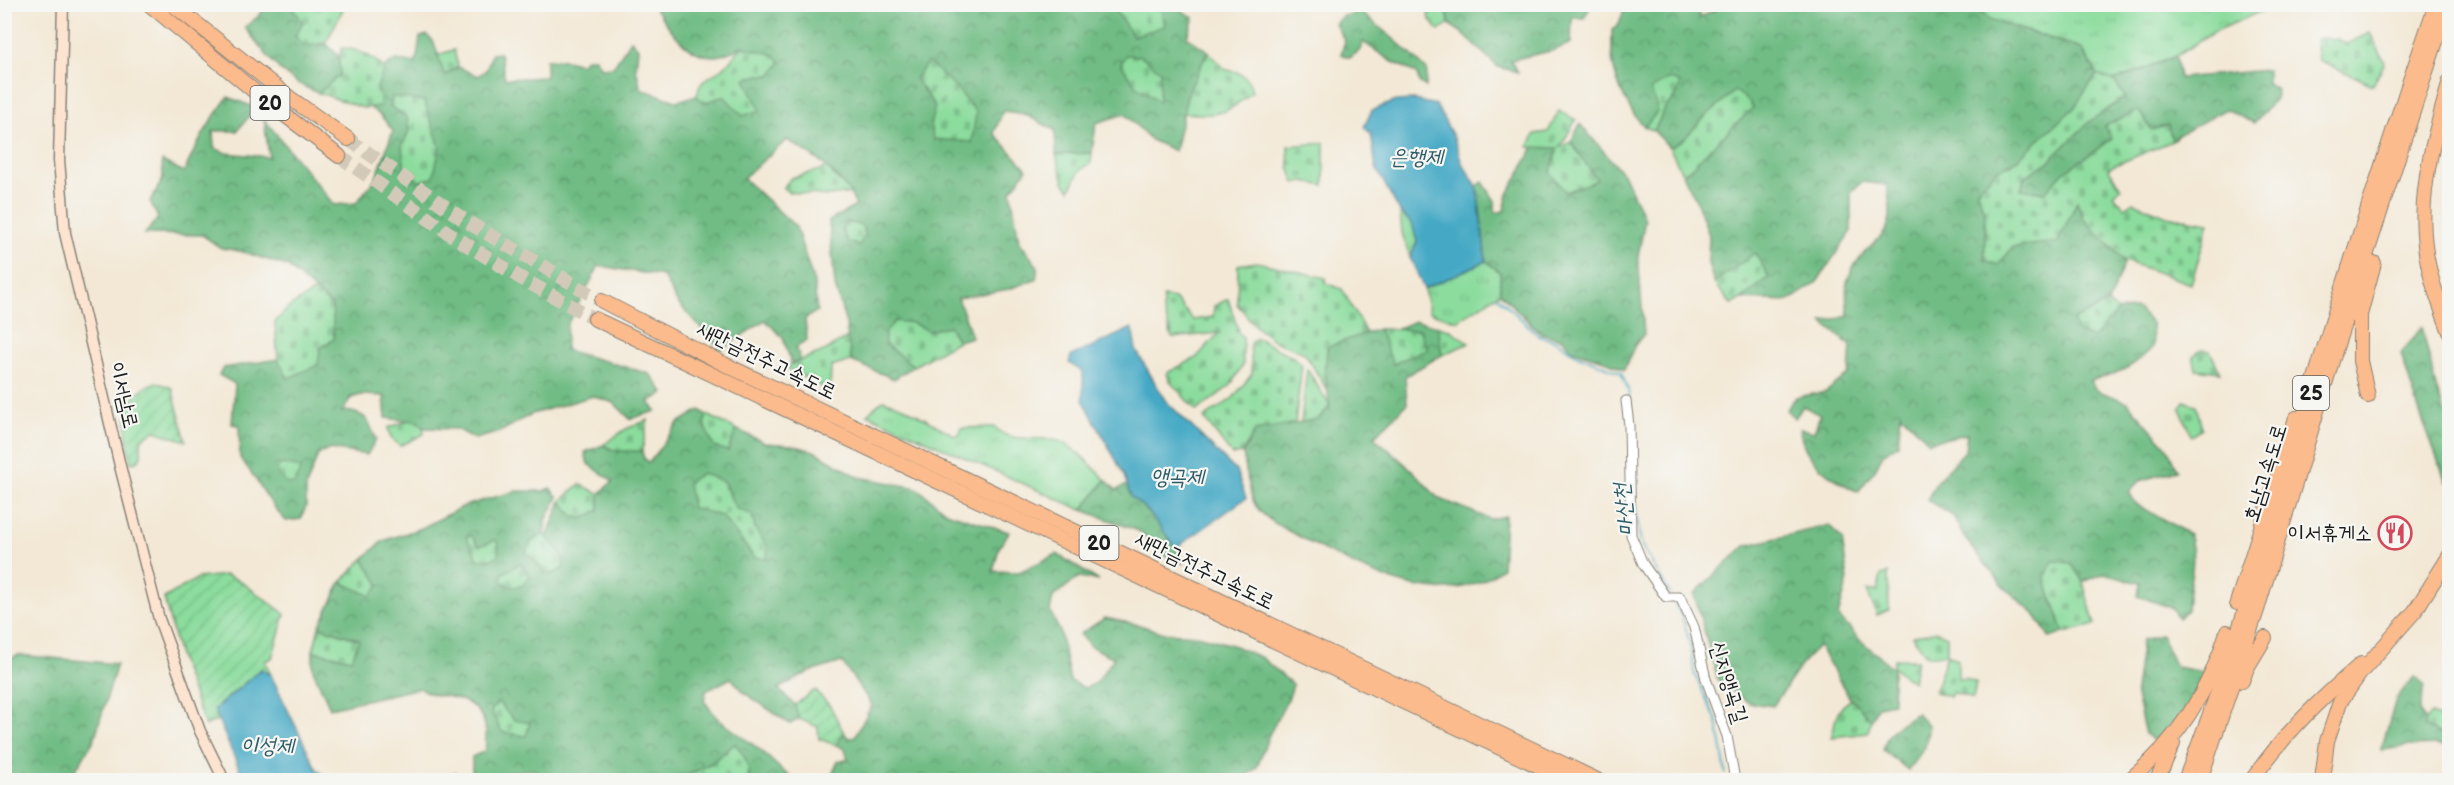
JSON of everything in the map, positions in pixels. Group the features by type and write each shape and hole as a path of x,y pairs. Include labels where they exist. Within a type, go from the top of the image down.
{"highway":[{"name":"20","path":"149,4 190,29 339,156"},
{"name":"20","path":"172,4 190,29"},
{"name":"호남고속도로","path":"2185,780 2217,692 2278,504 2326,344 2436,4"},
{"name":"호남고속도로","path":"2202,780 2257,610 2335,351 2384,208 2448,4"},
{"name":"20","path":"206,43 348,139"},
{"path":"2450,81 2429,164 2423,211 2429,269 2450,333"},
{"path":"2368,396 2360,361 2360,315 2380,242 2384,208"},
{"name":"새만금전주고속도로","path":"602,301 724,364 1597,780"},
{"name":"새만금전주고속도로","path":"595,319 1568,780"},
{"path":"2157,780 2180,729 2201,694 2225,640 2289,435 2326,344"},
{"path":"2322,780 2327,741 2340,702 2361,672 2415,611 2450,555"},
{"path":"2252,780 2314,705 2397,632"},
{"path":"2202,780 2212,763 2247,668 2265,638"},
{"path":"2129,780 2147,766 2180,729"}],"main road":[{"name":"이서남로","path":"63,4 59,160 65,233 159,619 200,732 224,780"}],"street":[{"name":"신지앵곡길","path":"1626,401 1629,425 1631,535 1643,564 1666,597 1680,597 1694,627 1706,679 1727,736 1735,780"}],"green space":[{"path":"1449,4 1591,5 1584,18 1572,18 1571,43 1555,50 1511,60 1518,72 1498,67 1461,32 1450,25 1446,7"},
{"path":"1968,4 1992,20 2082,49 2097,74 2074,108 2013,163 1997,170 1977,191 1985,214 1985,259 1998,265 2013,247 2058,242 2077,201 2083,218 2125,261 2108,303 2073,320 2092,338 2118,311 2137,308 2152,324 2153,347 2124,370 2090,381 2096,390 2127,402 2167,447 2177,470 2139,481 2129,492 2136,504 2189,534 2193,564 2187,610 2178,618 2172,608 2138,596 2140,583 2103,574 2083,582 2071,563 2045,578 2064,633 2050,638 2034,614 2003,586 1964,537 1953,516 1927,500 1937,481 1965,451 1967,434 1929,442 1901,414 1898,444 1883,454 1876,468 1858,492 1820,468 1806,451 1800,429 1814,432 1820,415 1803,406 1795,418 1786,410 1796,397 1826,392 1849,373 1851,346 1822,322 1848,316 1846,292 1848,279 1855,264 1886,230 1890,219 1886,185 1862,182 1851,192 1851,231 1817,282 1789,301 1741,299 1769,277 1755,254 1714,283 1708,263 1709,235 1697,202 1683,175 1713,144 1735,91 1683,140 1670,148 1654,131 1665,108 1678,93 1658,111 1645,127 1624,98 1613,64 1612,30 1618,26 1626,5 1699,5 1699,17 1717,9 1716,5"},
{"path":"266,5 290,5 303,22 303,45 326,43 339,57 340,75 319,93 295,82 277,66 245,27 260,15"},
{"path":"290,5 345,5 326,43 303,46 295,36 303,22"},
{"path":"652,5 1173,5 1194,18 1187,37 1208,51 1188,93 1175,151 1151,140 1125,114 1096,123 1092,153 1056,155 1055,130 1024,114 1003,111 994,133 1027,169 1011,191 1019,241 1038,267 1036,279 1009,289 958,298 972,337 958,341 949,326 928,331 912,323 885,344 914,366 894,379 851,361 846,324 835,286 829,221 856,206 844,185 828,168 787,140 743,178 796,227 814,283 817,311 805,319 807,340 796,348 801,360 791,364 783,338 765,320 721,350 677,302 663,276 599,266 567,325 565,350 650,374 664,393 649,402 656,411 630,419 614,403 593,396 532,414 500,432 475,439 457,429 424,428 418,422 386,418 384,396 361,395 351,398 343,411 362,415 368,421 376,439 367,455 330,449 318,455 306,487 306,506 301,519 286,521 240,458 239,425 232,424 235,384 219,375 223,368 278,359 288,378 320,348 332,306 287,266 240,251 221,248 202,235 145,234 158,218 150,201 163,179 162,161 184,172 204,133 228,97 256,108 237,131 213,131 214,148 226,153 269,157 264,119 334,205 356,203 376,178 393,131 381,116 369,107 380,96 377,88 384,68 396,60 416,63 420,37 427,35 433,41 445,75 458,67 478,76 486,70 492,54 500,53 505,79 546,77 546,59 582,64 586,58 595,58 601,68 613,67 631,40 638,48 636,69 641,89 676,101 697,96 704,103 724,96 760,110 744,79 771,75 742,47 718,56 704,55 694,51 678,38","holes":["407,117 419,181 402,148 409,131"]},
{"path":"1099,5 1160,5 1165,26 1133,36 1113,7 1101,8"},
{"path":"1427,5 1449,5 1446,7 1449,23 1439,31 1430,20"},
{"path":"1968,5 2275,5 2214,32 2176,56 2114,81 2097,74 2082,49 1992,20"},
{"path":"1355,8 1427,70 1426,87 1420,83 1416,73 1391,61 1363,42 1360,50 1350,58 1341,54 1345,41 1335,24 1342,16 1352,15"},
{"path":"2370,33 2385,62 2373,85 2318,60 2315,41 2319,38 2337,39 2346,44"},
{"path":"742,47 773,54 781,62 771,75 759,75 745,79 760,110 743,116 724,96 703,103 697,96 702,82 722,69"},
{"path":"342,48 365,54 384,68 377,88 380,106 363,108 319,93 340,75 339,57"},
{"path":"454,50 458,67 445,75 437,55"},
{"path":"1208,51 1226,70 1244,76 1252,92 1234,106 1220,113 1183,113 1188,93"},
{"path":"1126,55 1141,56 1160,71 1159,101 1136,86 1121,64"},
{"path":"2176,56 2180,78 2267,70 2267,83 2277,89 2275,100 2254,123 2226,109 2178,135 2172,141 2168,125 2152,130 2138,110 2105,127 2113,138 2063,173 2044,193 2021,189 2025,176 2047,163 2090,121 2125,97 2114,81"},
{"path":"928,62 958,90 976,112 972,142 934,139 930,125 935,106 915,79"},
{"path":"2097,74 2114,81 2125,97 2090,121 2047,163 2025,176 2021,189 2044,193 2063,173 2112,139 2105,126 2138,110 2152,130 2168,125 2172,141 2108,168 2121,188 2114,195 2125,208 2134,202 2167,216 2209,223 2191,284 2125,261 2083,218 2077,201 2058,242 2013,247 1998,265 1985,260 1985,214 1977,191 1997,170 2013,163 2074,108"},
{"path":"1665,80 1680,83 1678,93 1665,108 1654,131 1645,127 1658,111 1651,90"},
{"path":"1735,91 1749,101 1753,108 1683,175 1670,148 1683,140"},
{"path":"392,97 424,101 440,147 433,178 419,181 405,169 402,147 409,131 407,117 390,106"},
{"path":"1559,111 1576,120 1560,147 1571,142 1597,180 1566,192 1550,173 1558,148 1528,147 1535,134 1548,132"},
{"path":"1580,124 1624,175 1645,219 1638,256 1644,334 1635,345 1624,370 1604,360 1571,350 1562,339 1540,333 1500,293 1500,272 1486,261 1477,186 1483,182 1495,201 1495,213 1504,211 1508,194 1534,147 1559,148 1596,181 1571,142"},
{"path":"1324,143 1324,186 1304,181 1295,183 1289,167 1288,146"},
{"path":"1092,153 1091,163 1080,170 1070,190 1064,182 1056,155"},
{"path":"827,168 851,193 829,196 788,192 783,188 791,178"},
{"path":"1400,212 1413,224 1417,242 1410,257 1402,233"},
{"path":"847,222 862,226 865,234 859,246 847,241 842,229"},
{"path":"1755,253 1769,277 1731,304 1714,283"},
{"path":"1486,261 1500,272 1500,293 1457,321 1429,312 1424,289"},
{"path":"1257,262 1326,278 1325,283 1342,289 1366,333 1327,347 1325,373 1327,390 1305,353 1276,342 1256,327 1237,304 1238,265"},
{"path":"315,291 332,306 334,339 320,348 318,365 288,378 278,359 275,322 289,307"},
{"path":"1163,297 1175,299 1193,320 1213,317 1214,306 1228,299 1238,329 1236,330 1243,337 1243,365 1230,386 1196,411 1169,380 1167,373 1196,358 1219,333 1172,338 1163,309"},
{"path":"2108,303 2118,311 2093,338 2078,333 2073,320"},
{"path":"895,321 912,323 928,331 949,326 958,341 914,366 885,344 885,332"},
{"path":"1415,321 1438,326 1442,355 1405,376 1407,404 1374,437 1413,471 1438,498 1490,519 1505,516 1502,568 1480,582 1456,588 1430,589 1379,576 1288,531 1256,506 1248,481 1243,453 1255,431 1318,419 1330,407 1325,373 1327,346 1379,329 1394,364 1427,348 1419,330 1391,331"},
{"path":"1438,326 1452,331 1469,343 1442,355"},
{"path":"2422,327 2436,387 2443,409 2449,418 2449,480 2446,482 2401,354"},
{"path":"1379,329 1419,330 1427,349 1393,364"},
{"path":"848,337 851,361 831,367 830,391 785,367 826,350"},
{"path":"1257,338 1293,357 1302,365 1295,423 1255,431 1242,453 1232,455 1204,418 1233,398 1252,374 1250,343"},
{"path":"2201,350 2210,351 2220,372 2196,369 2193,356"},
{"path":"1307,369 1330,406 1318,419 1301,422"},
{"path":"156,382 172,388 186,441 154,431 141,439 141,456 137,462 131,463 126,426 130,404 144,388"},
{"path":"883,400 904,407 954,435 960,434 961,428 995,427 1001,433 1016,438 1051,439 1065,443 1106,480 1082,510 867,414"},
{"path":"2184,401 2196,405 2202,429 2191,435 2180,408"},
{"path":"700,410 707,415 704,424 728,451 736,429 765,443 792,445 814,451 859,477 917,488 946,512 1009,532 999,548 993,571 1019,572 1057,554 1099,581 1079,577 1053,597 1050,611 1060,632 1070,681 1085,688 1096,683 1114,658 1090,646 1080,634 1105,618 1140,625 1164,633 1197,635 1235,646 1262,658 1293,685 1269,735 1257,767 1243,780 830,780 838,761 848,760 845,749 836,745 843,731 849,739 855,736 872,705 842,662 807,673 778,689 795,705 799,719 790,724 745,693 731,678 706,691 704,701 718,719 797,780 749,780 746,761 735,744 711,763 683,780 545,780 534,770 515,771 479,780 439,780 437,779 449,778 455,772 460,778 472,774 472,757 485,751 484,721 476,709 469,704 420,688 330,708 313,670 313,651 351,659 358,639 319,627 341,582 350,586 379,584 363,559 383,541 422,528 464,506 516,491 543,491 550,488 558,497 546,520 544,534 531,542 552,543 547,537 561,501 573,516 599,510 599,494 613,481 588,464 585,452 603,445 616,451 642,451 644,459 649,463 678,423","holes":["724,482 735,508 752,515 755,529 767,547 754,557 722,516"]},
{"path":"707,415 736,429 728,451 714,447 704,424"},
{"path":"409,420 420,424 424,434 400,446 391,438 388,428"},
{"path":"648,420 642,451 616,451 603,445 626,429"},
{"path":"282,464 301,468 294,484 288,484 278,475 277,468"},
{"path":"702,473 724,482 735,508 752,515 755,529 768,547 766,559 754,557 722,516 692,508 688,482"},
{"path":"1106,480 1116,490 1127,485 1133,497 1167,536 1183,563 1164,555 1139,531 1082,510"},
{"path":"580,484 599,494 599,510 584,518 573,516 561,501"},
{"path":"1829,525 1842,539 1848,580 1838,616 1860,640 1893,668 1893,703 1878,706 1871,720 1849,697 1819,646 1805,660 1773,706 1749,703 1718,680 1694,594 1745,546"},
{"path":"544,534 562,555 564,568 552,574 545,572 526,552 531,542"},
{"path":"466,536 472,536 479,546 496,540 499,545 498,556 489,560 478,559"},
{"path":"363,559 379,584 371,596 341,582"},
{"path":"2053,561 2071,563 2083,582 2095,625 2064,633 2045,578"},
{"path":"521,563 530,577 522,586 511,587 501,580 503,573"},
{"path":"1888,573 1889,610 1877,615 1867,591 1878,591 1881,575"},
{"path":"226,575 240,581 285,614 272,658 265,661 271,675 261,669 214,709 218,720 205,726 179,656 164,598 198,578"},
{"path":"319,627 359,640 352,659 313,651"},
{"path":"1935,631 1947,636 1947,654 1927,656 1912,636"},
{"path":"2161,635 2176,667 2205,672 2194,702 2154,741 2145,734 2135,691 2142,640"},
{"path":"1947,654 1958,660 1958,679 1976,683 1973,699 1953,692 1950,697 1935,692"},
{"path":"18,655 117,664 94,740 69,780 5,780 5,661"},
{"path":"1894,659 1917,660 1913,682 1893,668"},
{"path":"2414,677 2425,686 2419,711 2425,721 2424,727 2439,733 2449,732 2449,746 2415,746 2381,751 2396,699"},
{"path":"815,690 830,706 843,731 836,745 819,739 818,727 799,719 795,705"},
{"path":"1852,699 1871,720 1868,733 1832,737 1839,710"},
{"path":"498,702 514,720 530,723 526,736 502,732 491,711"},
{"path":"1917,713 1929,726 1925,747 1908,770 1883,750 1891,732"},
{"path":"2431,714 2449,721 2449,732 2439,733 2424,727 2425,721"},
{"path":"735,744 746,761 749,780 683,780 711,763"}],"water":[{"name":"은행제","path":"1414,100 1436,105 1454,138 1462,163 1477,186 1486,261 1424,289 1410,257 1417,242 1412,224 1400,212 1376,168 1371,134 1364,127 1372,110 1396,101"},
{"name":"앵곡제","path":"1132,328 1136,350 1165,400 1236,471 1246,498 1176,548 1147,510 1131,497 1123,473 1083,400 1083,372 1069,363 1071,356"},
{"name":"이성제","path":"261,669 271,675 316,768 329,780 244,780 214,710"}],"waterway":[{"name":"마산천","path":"1498,297 1539,336 1556,341 1575,354 1621,373 1628,389 1633,422"},
{"name":"마산천","path":"1635,503 1641,544 1670,594"},
{"name":"마산천","path":"1672,599 1683,618 1692,653 1694,673 1717,721 1726,773"}],"tunnel":[{"path":"348,139 466,221 602,301"},
{"path":"339,156 453,236 524,280 595,319"}],"place":[{"name":"이서휴게소","path":"2395,533"}]}
